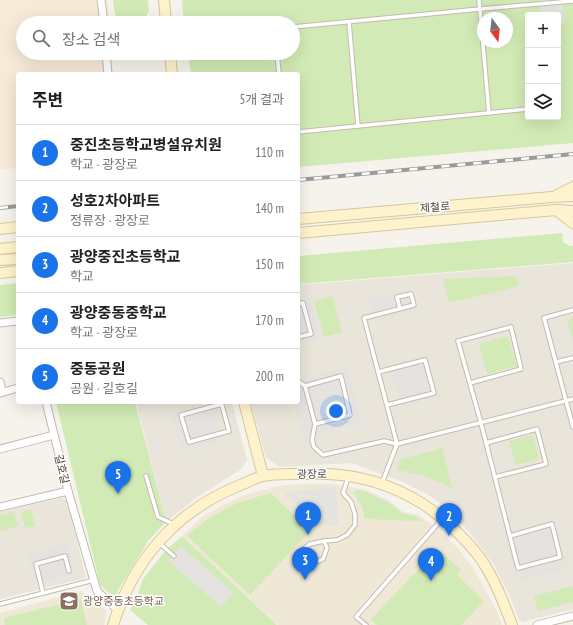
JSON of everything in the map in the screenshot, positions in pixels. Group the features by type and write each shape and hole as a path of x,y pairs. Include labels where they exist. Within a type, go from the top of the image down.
{"main road":[{"path":"164,0 165,16"},
{"path":"171,60 172,72"},
{"path":"552,196 573,187"},
{"name":"제철로","path":"300,219 552,196 573,196"},
{"path":"556,210 573,223"},
{"name":"제철로","path":"300,233 556,210 573,211"},
{"path":"0,228 16,227"},
{"path":"0,249 16,247"},
{"path":"0,260 16,258"},
{"path":"0,273 16,271"},
{"path":"245,404 263,476"},
{"name":"광장로","path":"113,625 125,592 158,542 175,524 198,506 222,493 263,476 323,473 349,475 381,484 402,492 424,504 462,537 486,567 505,605 512,625"}],"street":[{"path":"101,0 103,16"},
{"path":"107,60 108,72"},
{"path":"0,323 16,321"},
{"path":"0,382 1,392 16,388"},
{"name":"길호길","path":"0,507 68,491 46,404"},
{"path":"0,449 54,435"},
{"path":"68,491 96,591 118,610"},
{"path":"537,625 573,616"}],"lane":[{"path":"479,0 489,113"},
{"path":"300,26 573,1"},
{"path":"349,22 358,126"},
{"path":"278,60 279,72"},
{"path":"300,132 525,109"},
{"path":"381,484 397,444 364,318 400,309 414,305 411,294 397,297 400,309"},
{"path":"300,304 303,303 311,334 300,337"},
{"path":"573,310 544,318 573,424"},
{"path":"470,383 522,369 511,327 458,341 481,423 518,568 560,556 552,524 510,536"},
{"path":"556,362 573,358"},
{"path":"378,372 425,360 434,393 387,405"},
{"path":"305,386 341,376 350,415 315,424"},
{"path":"300,382 305,386 315,424 312,440 314,447 323,455 384,441 397,444 573,399"},
{"path":"219,404 182,415 189,442 229,431 222,404"},
{"path":"486,442 537,429 546,464 495,477"},
{"path":"324,541 327,548 324,559 312,564 302,560 301,550 310,544 324,541 337,540 347,535 355,525 355,514 351,502 343,493 349,475"},
{"path":"146,476 158,517 175,524"},
{"path":"366,625 356,617 442,519"},
{"path":"158,542 174,556"},
{"path":"43,593 36,564 65,556 69,571"},
{"path":"0,604 94,580"}],"shaded area":[{"path":"0,0 108,0 109,16 16,16 16,60 112,60 113,72 16,72 16,168 0,170"},
{"path":"540,0 562,0 564,23 561,23 561,12 541,12"},
{"path":"573,263 573,609 523,622 519,620 509,594 494,565 470,533 446,507 427,494 403,482 352,463 280,467 266,458 252,404 300,404 300,285"},
{"path":"412,290 417,311 375,320 370,299"},
{"path":"309,296 321,338 300,343 300,298"},
{"path":"428,355 439,396 401,406 390,365"},
{"path":"347,367 362,422 304,438 295,404 300,404 300,379"},
{"path":"136,404 233,404 247,460 240,470 197,497 166,522"},
{"path":"214,404 224,440 181,452 171,415"},
{"path":"333,484 366,490 388,500 403,512 419,515 456,546 473,568 497,611 502,625 278,625 182,536 202,517 244,495 279,486"},
{"path":"336,487 339,525 319,526 283,492"},
{"path":"62,498 68,502 86,578 0,599 0,512"},
{"path":"554,519 568,568 518,582 504,533"},
{"path":"67,543 76,573 35,584 27,555"},
{"path":"181,546 234,593 221,607 168,561"},
{"name":"광양중동초등학교","path":"81,591 107,611 104,625 0,625 0,613"}],"green space":[{"path":"113,0 148,0 149,11 146,16 115,15"},
{"path":"182,0 573,0 573,143 300,167 300,72 191,72 189,60 300,60 300,16 183,16"},
{"path":"562,233 563,242 573,246 573,262 300,284 300,256"},
{"path":"516,276 519,286 449,303 443,279"},
{"path":"16,283 16,315 0,317 0,285"},
{"path":"332,296 342,332 324,337 314,301"},
{"path":"573,318 573,340 567,320"},
{"path":"508,336 517,366 487,374 479,344"},
{"path":"56,404 136,404 166,522 148,541 114,597 100,585"},
{"path":"533,435 539,459 516,465 509,441"},
{"path":"442,448 452,488 423,475 397,470 400,460"},
{"path":"356,490 365,491 393,505 401,513 415,516 423,521 364,518 363,508 353,492"},
{"path":"271,493 310,531 250,595 187,536 209,518 237,503"},
{"path":"31,509 35,526 25,528 21,512"},
{"path":"14,512 18,526 0,531 0,515"},
{"path":"182,536 277,625 148,625 130,610 136,600 143,579 164,552"},
{"path":"438,549 461,570 457,575 484,601 461,625 377,625 371,619"},
{"path":"573,586 573,602 538,611 534,596"},
{"path":"81,599 87,625 5,625 4,618"}],"railway":[{"path":"300,180 573,154"},
{"path":"0,208 16,206"}],"place":[{"name":"중동공원","path":"118,494"},
{"name":"중진초등학교병설유치원","path":"308,535"},
{"name":"성호2차아파트","path":"449,536"},
{"name":"광양중진초등학교","path":"305,580"},
{"name":"광양중동중학교","path":"431,581"},
{"name":"광양중동초등학교","path":"69,601"}]}
